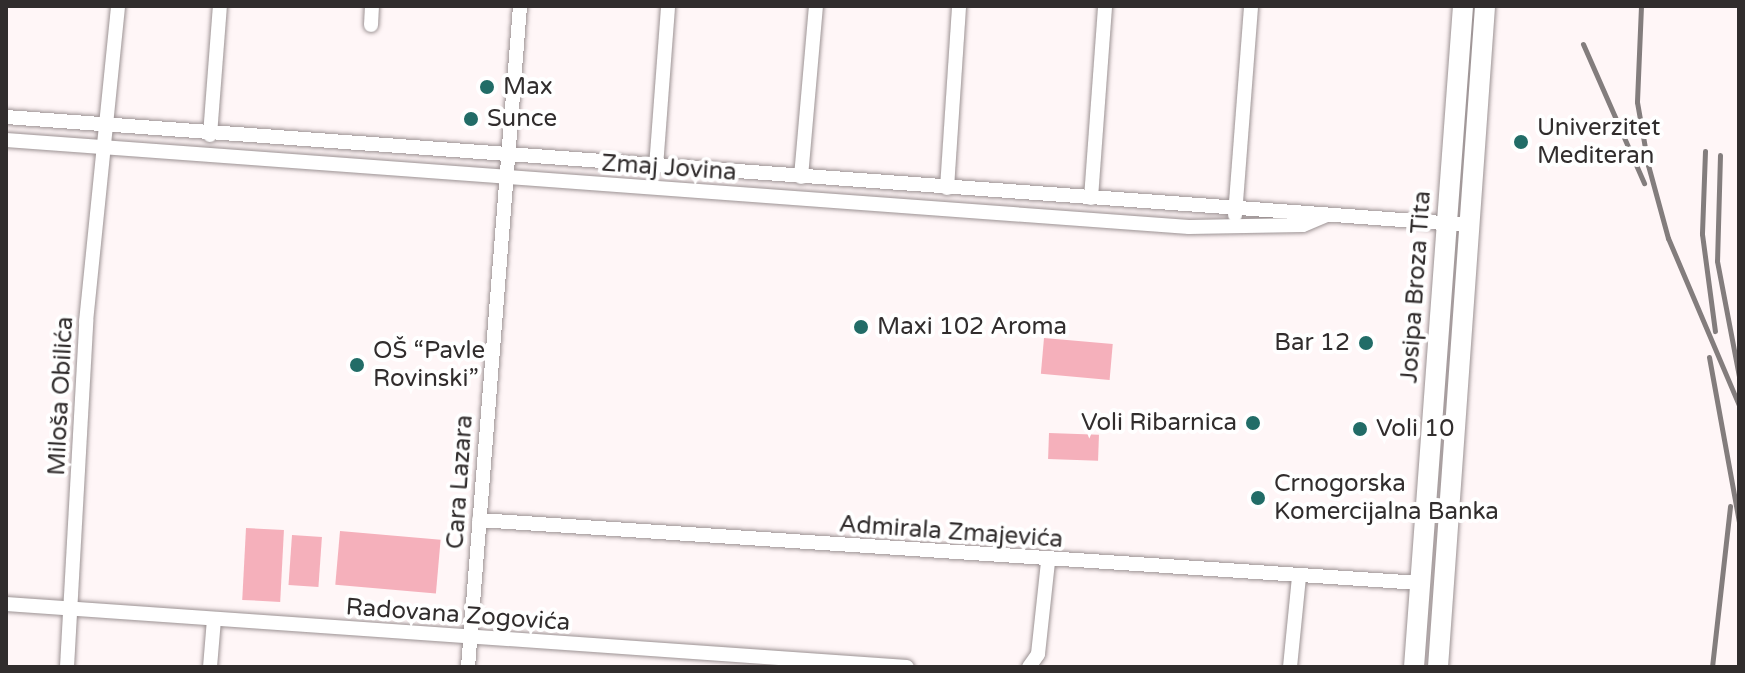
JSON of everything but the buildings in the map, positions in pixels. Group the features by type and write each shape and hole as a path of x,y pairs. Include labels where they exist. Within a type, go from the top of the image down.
{"main road":[{"name":"Josipa Broza Tita","path":"1414,667 1463,6"},
{"name":"Josipa Broza Tita","path":"1438,667 1485,6"}],"street":[{"name":"Miloša Obilića","path":"67,667 86,322 109,151 118,6"},
{"path":"210,135 220,6"},
{"path":"371,25 372,6"},
{"name":"Cara Lazara","path":"468,667 520,6"},
{"path":"656,167 668,6"},
{"path":"801,177 816,6"},
{"path":"947,188 959,6"},
{"path":"1091,198 1105,6"},
{"path":"1234,227 1251,6"},
{"name":"Zmaj Jovina","path":"6,117 109,129 1469,225"},
{"name":"Zmaj Jovina","path":"6,140 109,151 1234,227 1303,225 1326,214"},
{"name":"Admirala Zmajevića","path":"479,520 1048,562 1420,583"},
{"path":"1029,667 1038,654 1048,562"},
{"path":"1290,667 1299,577"},
{"name":"Radovana Zogovića","path":"6,604 907,667"},
{"path":"210,667 214,619"},
{"path":"676,651 680,667"}],"shaded area":[{"path":"1044,338 1113,344 1110,380 1041,374"},
{"path":"1049,433 1099,435 1098,461 1048,459"},
{"path":"246,528 284,530 280,602 242,600"},
{"path":"340,531 441,540 436,594 335,585"},
{"path":"292,535 322,537 318,587 289,585"}],"railway":[{"path":"1641,6 1637,102 1648,165 1668,238 1739,405"},
{"path":"1583,44 1644,183"},
{"path":"1705,151 1702,234 1715,331"},
{"path":"1720,155 1717,261 1739,376"},
{"path":"1709,357 1739,522"},
{"path":"1712,667 1730,506"}],"place":[{"name":"Max","path":"487,87"},
{"name":"Sunce","path":"471,119"},
{"name":"Univerzitet Mediteran","path":"1521,142"},
{"name":"Maxi 102 Aroma","path":"861,327"},
{"name":"Bar 12","path":"1366,343"},
{"name":"OŠ “Pavle Rovinski”","path":"357,365"},
{"name":"Voli Ribarnica","path":"1253,423"},
{"name":"Voli 10","path":"1360,429"},
{"name":"Crnogorska Komercijalna Banka","path":"1258,498"}]}
